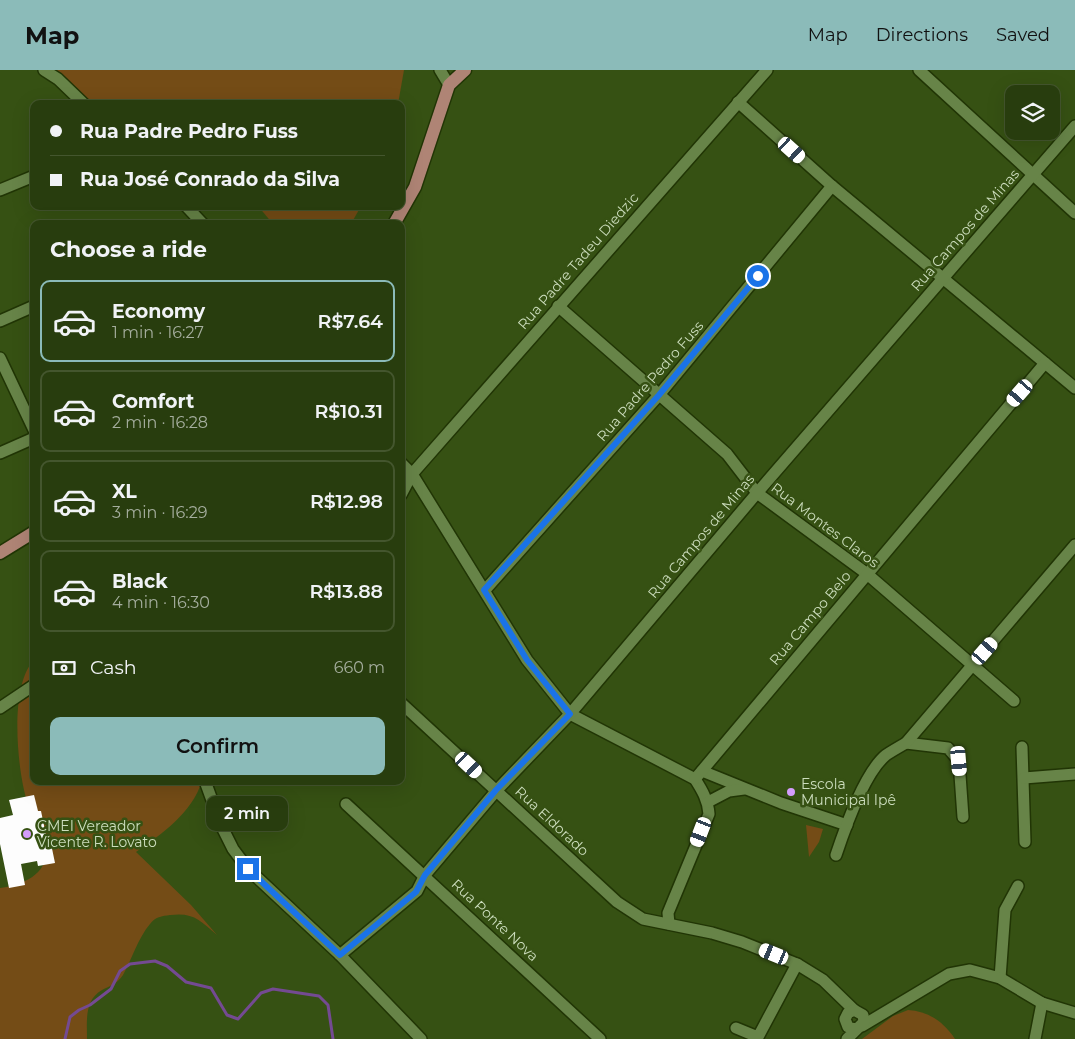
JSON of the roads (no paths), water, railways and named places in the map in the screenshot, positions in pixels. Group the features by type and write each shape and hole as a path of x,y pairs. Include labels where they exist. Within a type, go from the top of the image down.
{"main road":[{"path":"405,205 415,187 449,85 465,70"},
{"path":"0,553 30,534"}],"street":[{"path":"44,70 58,79 80,100"},
{"path":"58,79 67,70"},
{"path":"440,70 449,85"},
{"name":"Rua Padre Tadeu Diedzic","path":"405,487 412,474 767,70"},
{"path":"919,70 1075,213"},
{"path":"738,102 832,186 944,277 1075,388"},
{"name":"Rua Campos de Minas","path":"340,955 416,892 425,875 496,790 570,714 757,493 1075,126"},
{"path":"0,190 30,178"},
{"name":"Rua Padre Pedro Fuss","path":"484,590 659,395 832,186"},
{"path":"190,210 199,220"},
{"name":"Rua Montes Claros","path":"558,306 727,454 757,493 866,573 1014,701"},
{"path":"0,321 30,308"},
{"path":"0,358 30,422"},
{"name":"Rua Campo Belo","path":"698,775 866,573 1045,363"},
{"path":"0,453 30,440"},
{"path":"405,468 412,474 527,660 570,714 698,775 745,789 847,825"},
{"path":"836,855 847,825 872,772 885,756 906,743 1075,545"},
{"path":"0,708 30,688"},
{"name":"Rua Eldorado","path":"405,707 617,902 643,918 742,942 797,964 823,980 858,1011"},
{"path":"906,743 948,748 959,761 963,817"},
{"path":"1022,747 1025,842"},
{"path":"1024,778 1075,774"},
{"path":"669,924 668,913 709,814 708,802 698,775"},
{"path":"206,785 221,825 233,849 248,869 340,955 422,1039"},
{"path":"708,802 729,791 745,789"},
{"name":"Rua Ponte Nova","path":"346,804 425,875 600,1039"},
{"path":"1000,978 1005,910 1018,886"},
{"path":"736,1028 758,1037 797,964"},
{"path":"847,1039 853,1025 904,1003 949,974 970,970 1000,978 1042,1003 1075,1014"},
{"path":"829,986 853,1025"},
{"path":"853,1025 848,1013 858,1011 878,1012 904,1003"},
{"path":"1035,1039 1042,1003"},
{"path":"841,1039 853,1025 864,1018 858,1011"}],"waterway":[{"path":"65,1039 70,1017 111,989 120,971 130,964 155,961 167,966 186,982 211,988 227,1015 238,1019 261,993 273,989 319,996 328,1005 333,1039"}],"place":[{"name":"Escola Municipal Ipê","path":"791,792"},
{"name":"CMEI Vereador Vicente R. Lovato","path":"27,834"}]}
